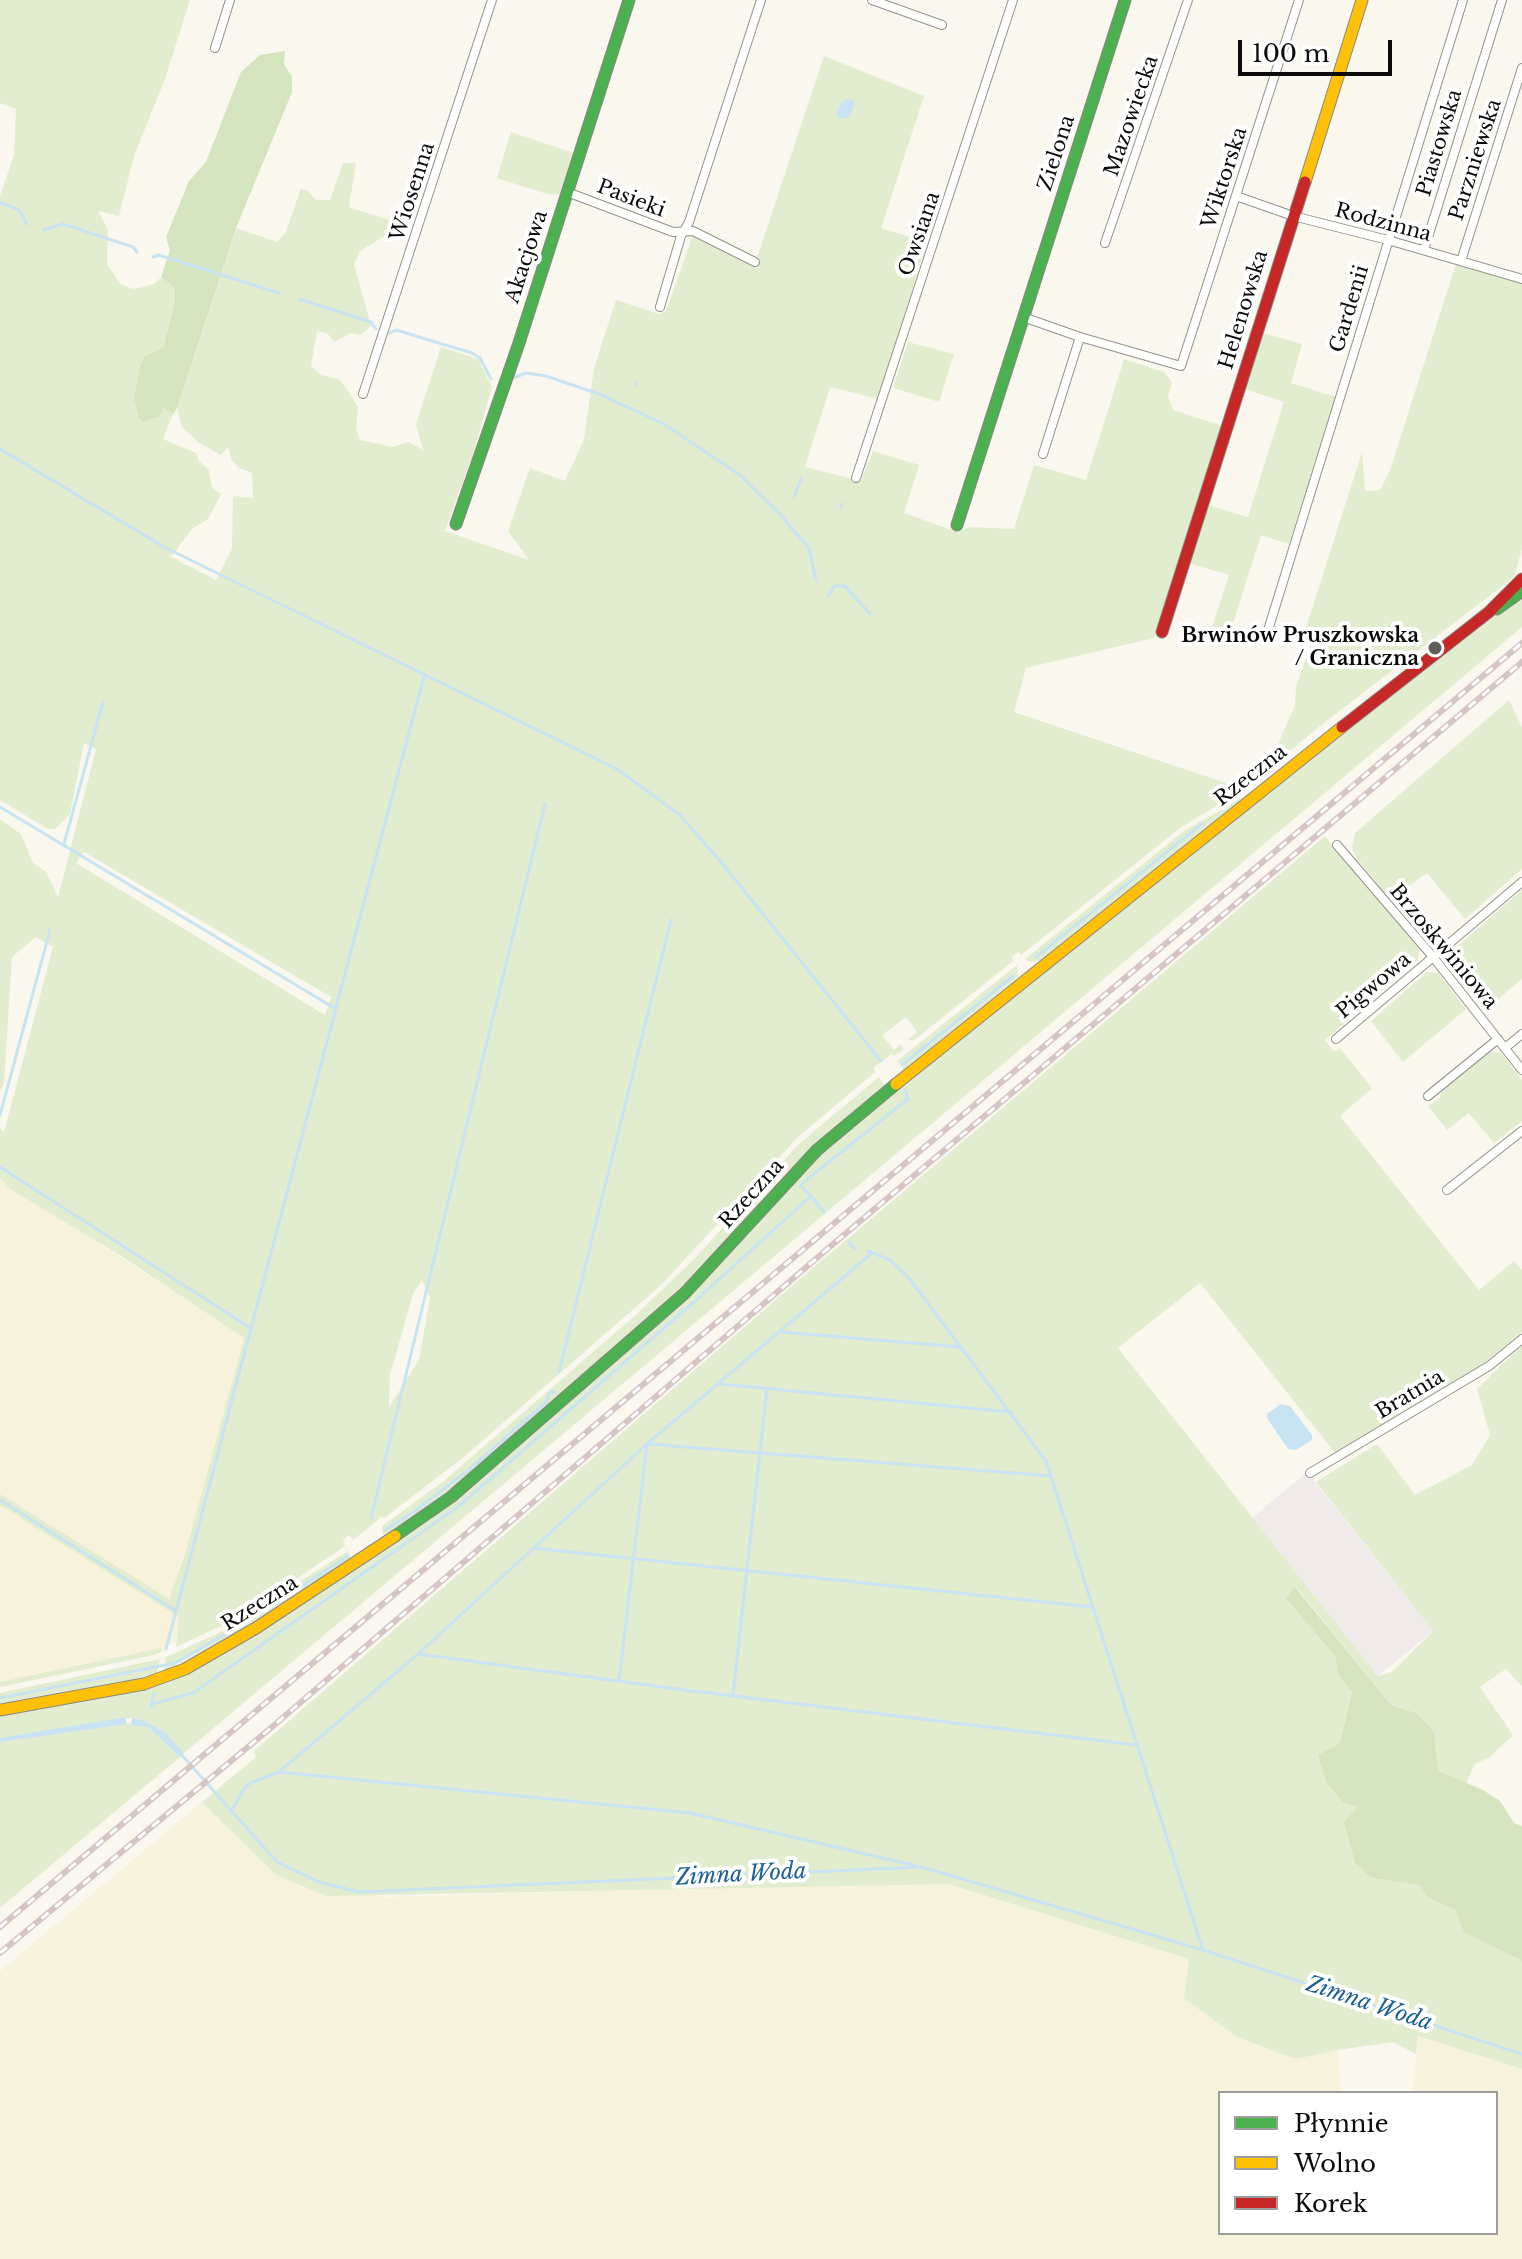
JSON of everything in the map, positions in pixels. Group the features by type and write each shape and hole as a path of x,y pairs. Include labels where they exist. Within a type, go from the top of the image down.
{"street":[{"path":"215,48 230,0"},
{"name":"Wiosenna","path":"363,394 492,0"},
{"name":"Akacjowa","path":"456,524 518,346 629,0"},
{"path":"660,307 761,0"},
{"path":"872,0 889,3 942,25"},
{"name":"Owsiana","path":"856,478 1013,0"},
{"name":"Zielona","path":"957,525 1125,0"},
{"name":"Mazowiecka","path":"1105,243 1188,0"},
{"name":"Wiktorska","path":"1080,337 1181,366 1299,0"},
{"name":"Helenowska","path":"1162,632 1362,0"},
{"name":"Gardenii","path":"1269,627 1463,0"},
{"name":"Piastowska","path":"1424,250 1502,0"},
{"name":"Parzniewska","path":"1461,261 1522,68"},
{"name":"Pasieki","path":"567,192 670,231 693,231 755,262"},
{"name":"Rodzinna","path":"1236,196 1293,216 1522,279"},
{"path":"1023,317 1080,337 1043,454"},
{"name":"Rzeczna","path":"0,1710 144,1684 185,1669 329,1582 451,1497 685,1293 817,1150 1243,805 1489,612 1522,579"},
{"name":"Rzeczna","path":"1489,612 1522,591"},
{"name":"Brzoskwiniowa","path":"1337,845 1433,957 1522,1070"},
{"name":"Pigwowa","path":"1336,1039 1522,882"},
{"path":"1505,1048 1522,1034"},
{"path":"1428,1096 1498,1039"},
{"path":"1447,1190 1522,1131"},
{"name":"Bratnia","path":"1310,1473 1489,1366 1522,1339"}],"shaded area":[{"path":"0,1178 10,1189 244,1337 185,1554 169,1600 0,1494"},
{"path":"1307,1472 1433,1631 1378,1676 1252,1518"},
{"path":"0,1505 180,1617 176,1641 164,1649 0,1682"},
{"path":"202,1802 276,1875 385,1897 948,1884 1190,1959 1296,2059 1338,2050 1341,2091 1218,2091 1218,2235 1498,2235 1498,2091 1413,2091 1418,2036 1522,2069 1522,2259 0,2259 0,1971"}],"green space":[{"path":"0,0 190,0 165,79 134,156 119,216 98,211 108,229 107,264 120,284 133,289 154,284 161,277 175,288 175,302 163,348 162,408 173,414 163,439 196,453 199,461 209,470 212,488 221,494 208,519 192,529 171,557 216,580 232,549 233,496 253,498 252,473 239,468 231,459 228,447 221,455 198,442 182,427 177,408 236,228 277,242 286,232 301,188 316,200 330,200 343,163 356,163 349,207 408,226 360,251 354,264 371,326 360,335 350,333 334,342 328,334 317,331 311,366 321,375 339,379 349,392 358,408 356,428 360,440 393,447 408,442 423,450 416,424 441,347 478,359 492,387 474,451 445,531 529,560 508,531 530,468 565,481 584,439 594,368 616,300 659,314 666,311 693,235 755,264 824,56 924,96 881,228 927,242 878,399 830,387 805,467 861,481 873,451 919,465 904,513 957,532 970,527 1014,529 1034,465 1086,480 1124,359 1164,372 1172,382 1168,397 1173,410 1223,426 1154,638 1026,668 1014,712 1244,789 1180,828 1021,955 1018,952 1012,957 1013,961 913,1041 908,1039 917,1032 906,1017 882,1035 894,1050 901,1044 903,1050 873,1068 875,1072 798,1137 661,1285 465,1456 353,1540 349,1535 343,1540 345,1546 268,1598 223,1625 176,1647 179,1617 0,1505 0,1494 169,1599 185,1554 244,1338 121,1256 10,1189 0,1178 0,1128 4,1132 53,947 36,937 12,957 4,1084 0,1091 0,819 21,834 33,863 46,872 58,897 96,749 84,743 70,814 55,829 48,829 0,800 0,196 14,155 16,109 0,103","holes":["84,852 331,997 325,1015 76,863","422,1280 430,1298 419,1360 389,1407 390,1375 413,1294"]},
{"path":"285,51 284,64 292,77 292,92 236,228 177,408 173,414 163,408 160,416 144,422 139,418 134,399 140,367 145,356 163,348 175,302 175,288 161,277 170,250 166,237 189,181 206,162 241,72 260,55"},
{"path":"511,132 574,153 561,195 547,194 497,178"},
{"path":"1456,264 1522,283 1522,549 1514,577 1267,770 1295,705 1296,686 1311,645 1302,640 1362,452 1365,491 1380,490 1389,473"},
{"path":"1263,333 1302,344 1291,383 1336,397 1289,544 1261,535 1231,630 1212,627 1229,575 1189,563 1208,505 1248,517 1284,402 1245,389"},
{"path":"908,342 954,354 939,402 893,388"},
{"path":"1522,595 1522,627 184,1753 166,1733 143,1720 131,1718 0,1738 0,1715 153,1686 206,1663 268,1627 460,1496 678,1305 824,1150 1249,806"},
{"path":"1509,700 1522,728 1522,869 1465,919 1427,873 1390,900 1356,857 1352,849 1355,833"},
{"path":"1246,795 1039,961 1029,962 1025,959 1184,831"},
{"path":"1325,836 1419,948 1418,960 1325,1040 1334,1052 1340,1048 1372,1088 1340,1116 1479,1290 1514,1261 1522,1270 1522,1332 1483,1364 1335,1453 1200,1283 1118,1348 1378,1676 1392,1672 1433,1631 1316,1482 1377,1444 1415,1495 1472,1465 1490,1435 1477,1389 1522,1345 1522,1686 1506,1669 1480,1687 1513,1735 1490,1757 1475,1764 1466,1783 1437,1771 1416,1713 1391,1705 1296,1587 1287,1598 1335,1656 1338,1674 1352,1692 1340,1743 1358,1807 1371,1878 1420,1885 1427,1897 1455,1910 1465,1932 1522,1961 1522,2069 1418,2036 1416,2054 1393,2042 1296,2059 1237,2037 1184,1998 1189,1959 948,1884 327,1896 276,1875 202,1802 256,1757 253,1752 801,1278"},
{"path":"1522,890 1522,979 1486,1009 1450,963 1452,951"},
{"path":"1017,965 1018,977 904,1069 897,1061"},
{"path":"1427,972 1438,973 1466,1009 1403,1062 1371,1021"},
{"path":"1490,1052 1501,1053 1522,1080 1522,1121 1494,1143 1469,1113 1447,1130 1428,1106 1440,1098 1441,1091"},
{"path":"879,1077 884,1085 780,1178 708,1261 659,1309 477,1468 441,1497 385,1535 383,1533 382,1526 445,1480 637,1314 695,1258 800,1143"},
{"path":"348,1551 351,1558 255,1622 164,1671 166,1657 219,1633"},
{"path":"1295,1587 1391,1705 1416,1713 1434,1732 1438,1771 1483,1790 1500,1801 1514,1823 1522,1826 1522,1961 1464,1932 1455,1910 1427,1897 1420,1885 1371,1878 1355,1862 1344,1822 1358,1807 1343,1802 1326,1782 1318,1755 1340,1743 1352,1692 1338,1674 1335,1656 1286,1598"},
{"path":"161,1648 163,1651 154,1655 0,1687 0,1682"},
{"path":"160,1659 157,1673 0,1703 0,1693"},
{"path":"121,1722 148,1727 180,1757 0,1908 0,1742"}],"water":[{"path":"847,99 855,104 849,117 842,119 837,112"},
{"path":"1281,1404 1290,1406 1312,1435 1312,1440 1296,1450 1288,1449 1267,1418 1267,1414"},
{"path":"126,1717 126,1724 0,1742 0,1738"},
{"path":"132,1718 143,1720 166,1733 184,1753 180,1757 148,1727 131,1725"}],"waterway":[{"path":"0,202 19,210 27,224"},
{"path":"44,230 63,224 133,247 137,252"},
{"path":"153,257 159,255 279,293"},
{"path":"299,299 371,322 376,329"},
{"path":"390,333 396,330 472,353 480,358 491,379"},
{"path":"513,378 526,373 546,376 599,394 664,424 740,475 787,521"},
{"path":"0,449 166,548 617,769 680,815 881,1061"},
{"path":"794,497 801,479"},
{"path":"786,522 809,548 816,580"},
{"path":"828,596 834,586"},
{"path":"835,586 845,586 870,614"},
{"path":"166,1649 424,676"},
{"path":"64,844 103,702"},
{"path":"371,1518 545,804"},
{"path":"0,807 336,1009"},
{"path":"1036,957 1203,823"},
{"path":"559,1372 671,920"},
{"path":"0,1115 50,930"},
{"path":"903,1064 1013,976"},
{"path":"152,1704 193,1693 459,1506 811,1196 800,1185 908,1099 905,1090"},
{"path":"0,1167 252,1329"},
{"path":"811,1196 824,1212"},
{"path":"849,1242 855,1249"},
{"path":"868,1251 890,1260 909,1278 1046,1461 1203,1950"},
{"path":"279,1772 418,1654 647,1444 872,1253"},
{"path":"781,1332 960,1347"},
{"path":"720,1384 1011,1412"},
{"path":"733,1695 767,1389"},
{"path":"385,1530 471,1468 546,1402 550,1392 555,1392"},
{"path":"619,1681 647,1444 1051,1476"},
{"path":"0,1500 176,1611"},
{"path":"533,1548 1092,1607"},
{"path":"0,1698 175,1663 253,1618 348,1556"},
{"path":"418,1654 1136,1745"},
{"path":"151,1707 154,1693"},
{"name":"Zimna Woda","path":"179,1752 277,1862 319,1882 359,1892 922,1867 1203,1950 1522,2054"},
{"path":"231,1812 250,1783 279,1772 690,1813 917,1866"}],"railway":[{"path":"0,1927 1522,643"},
{"path":"0,1953 272,1727 832,1245 1522,662"}],"traffic: fast":[{"path":"456,524 518,346 629,0"},
{"path":"957,525 1125,0"},
{"path":"1497,609 1522,591"},
{"path":"395,1536 451,1497 685,1293 817,1150 896,1084"}],"traffic: slow":[{"path":"1305,182 1362,0"},
{"path":"896,1084 1342,727"},
{"path":"0,1710 144,1684 185,1669 256,1628 395,1536"}],"traffic: jam":[{"path":"1162,632 1305,182"},
{"path":"1342,727 1489,612 1522,579"}],"place":[{"name":"Brwinów Pruszkowska / Graniczna","path":"1435,648"}]}
